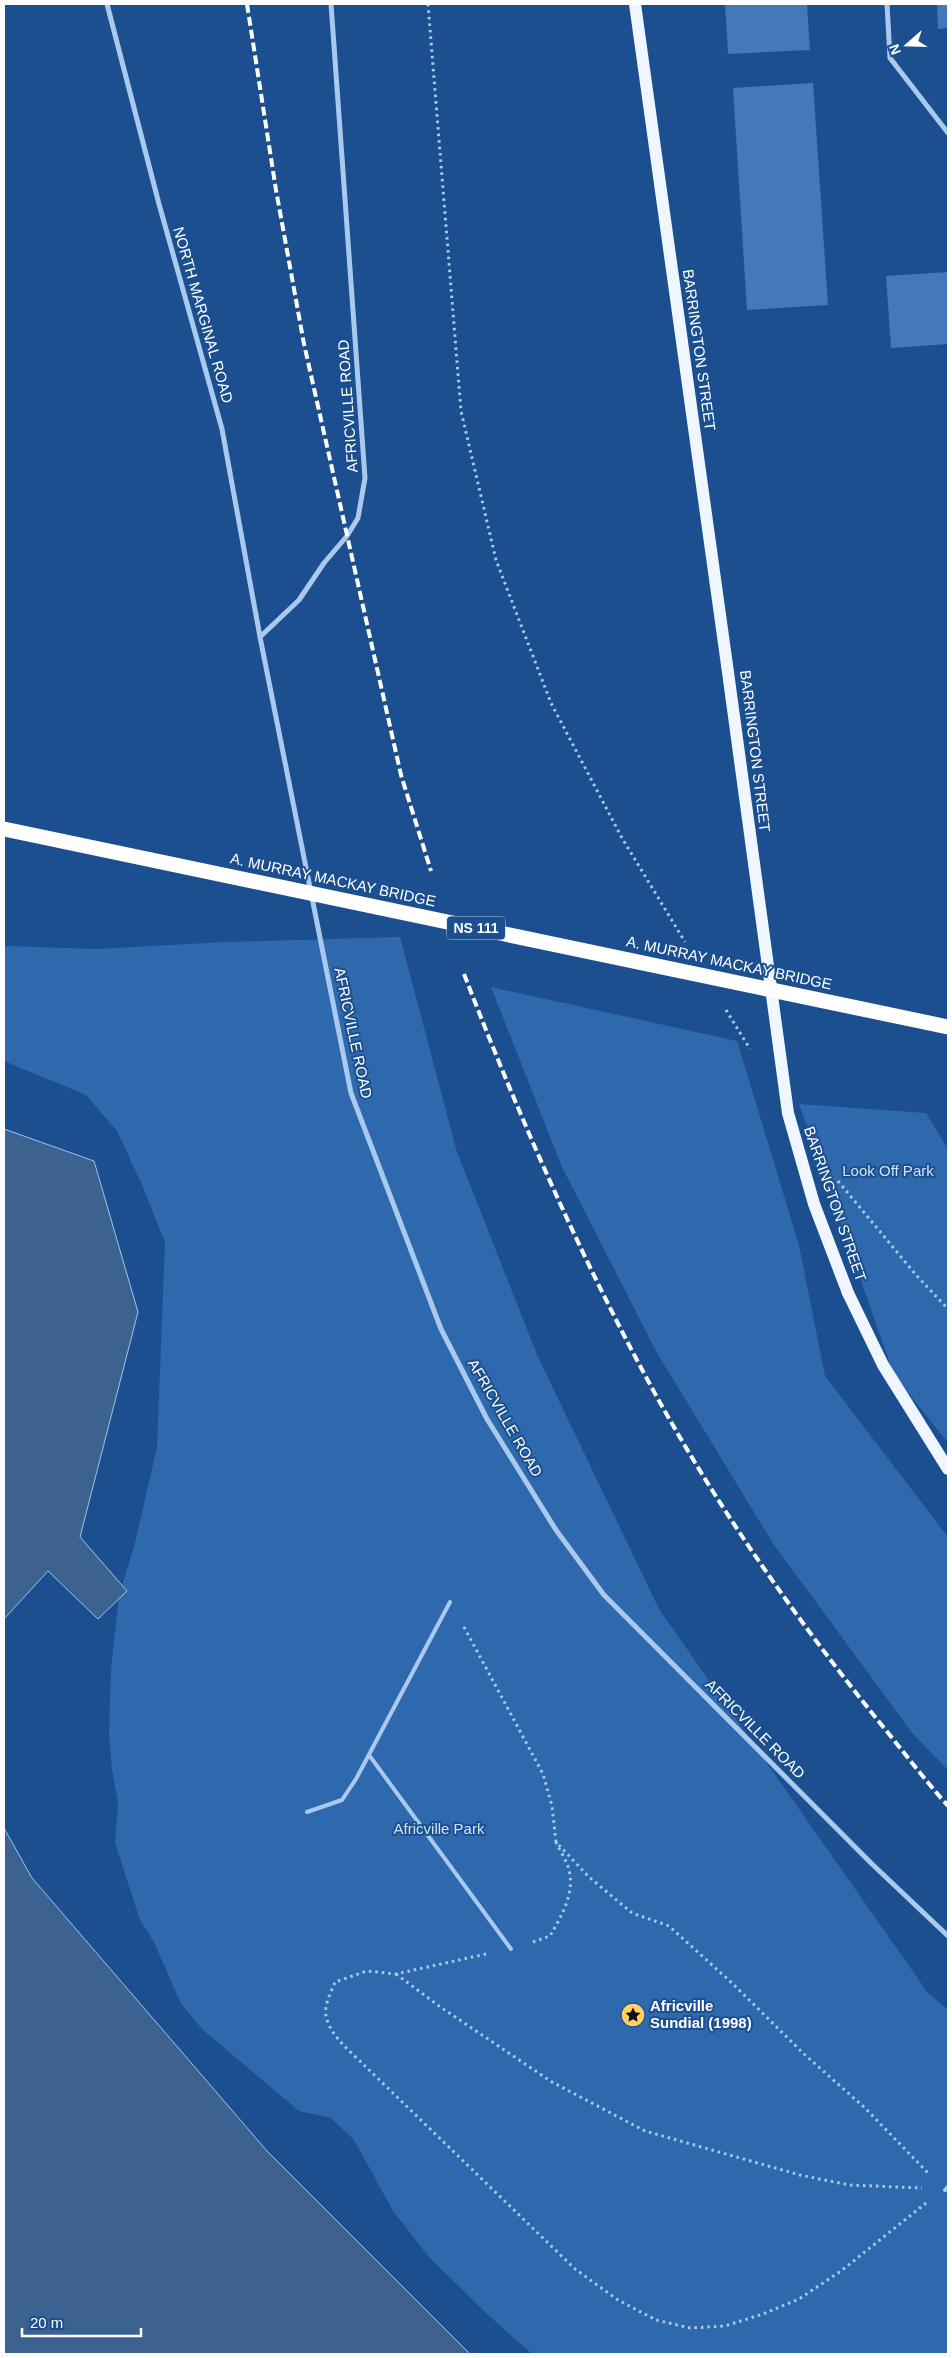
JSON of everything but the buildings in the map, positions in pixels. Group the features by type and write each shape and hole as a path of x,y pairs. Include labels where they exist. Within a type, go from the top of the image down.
{"highway":[{"name":"A. MURRAY MACKAY BRIDGE","path":"4,829 948,1027"}],"main road":[{"name":"BARRINGTON STREET","path":"635,4 788,1113 814,1204 848,1292 883,1365 948,1470"}],"street":[{"name":"NORTH MARGINAL ROAD","path":"107,4 159,204 222,429 260,637"},
{"name":"AFRICVILLE ROAD","path":"331,4 365,478 358,518 348,536 324,564 299,600 260,637 351,1094 442,1329 487,1419 556,1530 604,1595 872,1864 948,1936"},
{"path":"887,4 890,58 948,133"}],"lane":[{"path":"308,1812 342,1800 450,1602"},
{"path":"368,1755 511,1949"}],"path":[{"path":"428,4 461,411 496,560 551,703 622,838 688,947"},
{"path":"724,1006 754,1056"},
{"path":"836,1180 948,1310"},
{"path":"450,1602 543,1774 552,1806 556,1842 569,1871 570,1887 564,1910 550,1936 511,1949 396,1974 367,1971 335,1982 327,2003 326,2017 339,2040 576,2269 618,2300 656,2320 690,2328 725,2326 799,2299 841,2271 916,2209 947,2188"},
{"path":"556,1842 589,1877 632,1913 669,1926 732,1982 804,2054 865,2108 947,2188"},
{"path":"396,1974 439,2006 552,2082 645,2132 745,2162 841,2184 947,2188"}],"green space":[{"name":"Africville Park","path":"400,937 457,1152 538,1357 659,1609 928,1993 948,2010 948,2354 532,2354 486,2313 429,2257 393,2211 354,2140 331,2118 299,2111 203,2030 181,2004 154,1942 140,1920 115,1843 118,1802 112,1770 109,1734 111,1670 119,1595 135,1543 157,1447 165,1242 142,1185 117,1131 86,1095 4,1061 4,946 97,949 226,942"},
{"path":"491,987 737,1041 799,1245 825,1376 948,1537 948,1770 913,1734 774,1545 657,1353 562,1167"},
{"name":"Look Off Park","path":"799,1104 926,1113 948,1149 948,1443 894,1375"}],"shaded area":[{"path":"4,1129 94,1161 138,1312 80,1537 127,1591 98,1619 48,1571 4,1619"},
{"path":"4,1828 32,1878 267,2151 470,2354 4,2354"}],"railway":[{"path":"247,4 276,190 304,344 401,775 431,871"},
{"path":"464,974 526,1127 595,1278 671,1423 755,1556 816,1641 948,1806"}],"place":[{"name":"Africville Sundial (1998)","path":"633,2015"}]}
